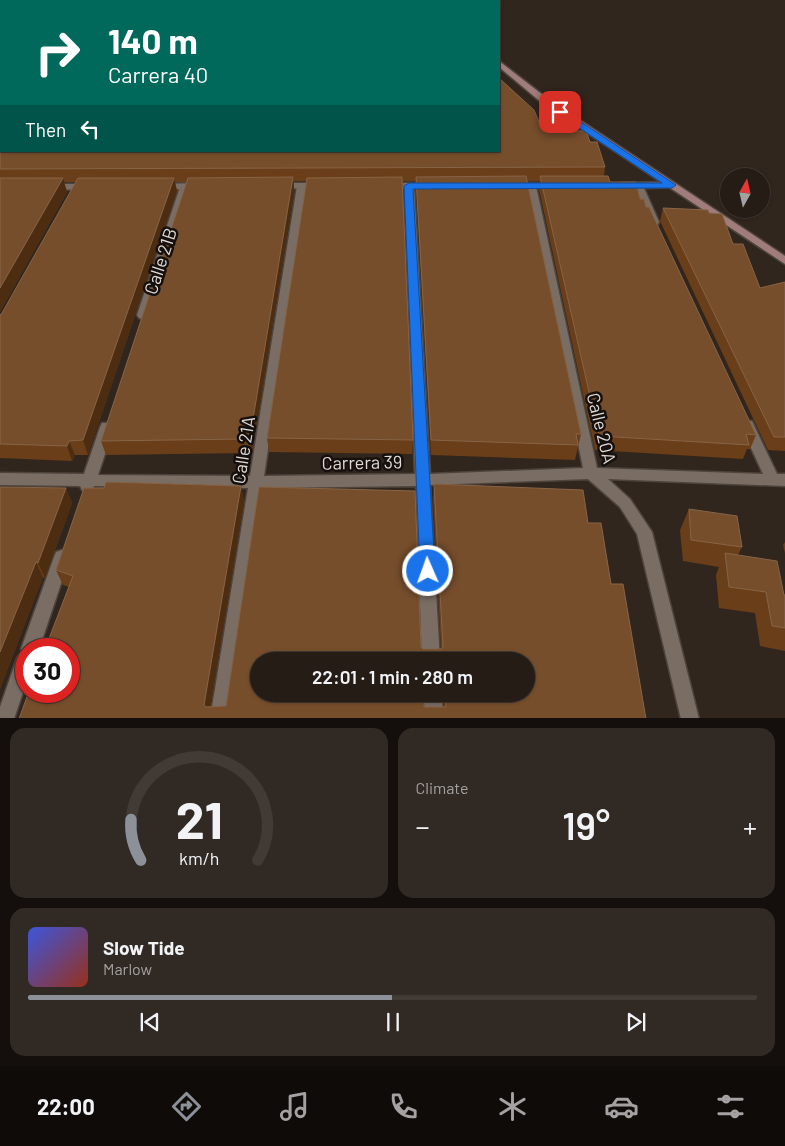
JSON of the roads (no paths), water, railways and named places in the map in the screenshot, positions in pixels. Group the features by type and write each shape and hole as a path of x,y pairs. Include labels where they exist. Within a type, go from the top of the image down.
{"main road":[{"path":"500,64 545,102 785,261"}],"street":[{"path":"609,186 672,185"},
{"name":"Calle 21B","path":"139,329 185,186"},
{"path":"146,187 214,186"},
{"path":"273,186 331,186"},
{"name":"Calle 21A","path":"219,718 302,186"},
{"path":"380,186 437,186"},
{"path":"409,186 431,652"},
{"path":"503,186 570,186"},
{"name":"Calle 20A","path":"531,186 591,473 625,503 644,532 690,718"},
{"path":"638,186 658,230"},
{"path":"38,187 74,191 96,187"},
{"path":"740,408 779,480"},
{"path":"83,499 111,414"},
{"name":"Carrera 39","path":"0,479 257,482 424,480 591,473 779,480"},
{"path":"34,638 66,546"},
{"path":"5,718 15,689"},
{"path":"433,702 434,718"}]}
